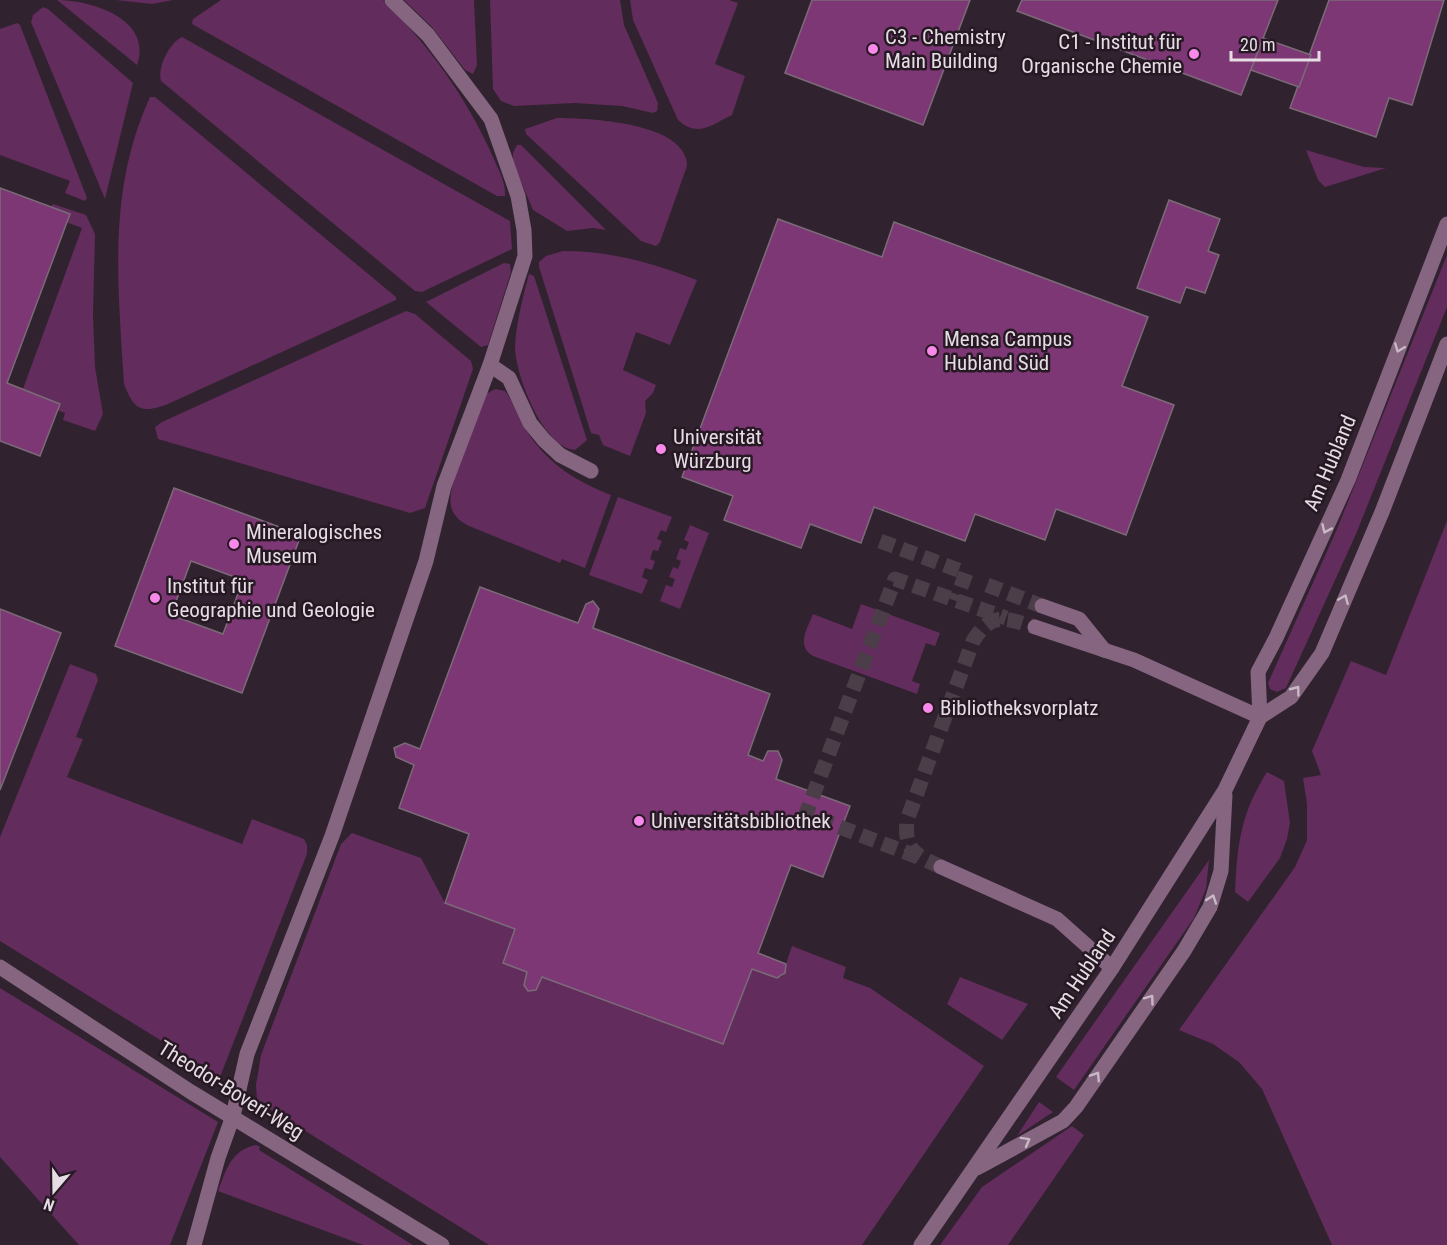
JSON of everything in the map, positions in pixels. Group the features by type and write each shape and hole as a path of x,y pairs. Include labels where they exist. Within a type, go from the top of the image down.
{"street":[{"path":"194,1245 218,1158 233,1116 247,1054 332,836 426,561 444,486 490,365 525,256 524,230 518,196 491,119 428,35 392,0"},
{"name":"Am Hubland","path":"921,1245 975,1170 1112,968 1225,790 1260,717 1258,672 1276,638 1348,480 1447,224"},
{"path":"1035,627 1104,650 1214,693 1260,717 1291,697 1322,653 1382,512 1447,344"},
{"path":"490,365 509,378 530,423 544,440 560,455 591,471"},
{"path":"1042,606 1079,619 1104,650"},
{"path":"975,1170 1063,1121 1076,1107 1184,951 1210,907 1221,871 1225,790"},
{"path":"941,867 1057,918 1112,968"},
{"name":"Theodor-Boveri-Weg","path":"0,967 233,1116 442,1245"}],"shaded area":[{"path":"57,0 101,8 128,24 136,35 140,49 137,65"},
{"path":"116,0 173,0 152,4"},
{"path":"221,0 383,0 416,35 459,93 483,135 499,171 505,196 497,196 192,24 193,19"},
{"path":"404,0 474,0 477,65 473,74 465,70 432,27"},
{"path":"490,0 620,0 624,25 658,103 657,111 653,113 622,106 575,103 514,106 501,101 493,89"},
{"path":"630,0 729,0 738,3 715,64 745,76 732,115 711,126 698,129 678,120 633,20"},
{"path":"43,7 133,83 105,199 31,22 33,15"},
{"path":"17,23 20,25 87,198 85,201 65,193 70,181 0,155 0,29"},
{"path":"182,37 510,221 512,249 422,292 415,291 161,81 161,69 165,56"},
{"path":"150,97 155,97 396,297 396,300 168,404 145,409 135,404 124,384 119,311 119,239 121,203 127,168 136,132"},
{"path":"557,118 590,119 654,131 671,140 683,151 687,166 660,242 656,246 641,241 526,134 525,129"},
{"path":"517,145 521,145 606,230 593,228 567,231 533,210 513,163 513,153"},
{"path":"1306,150 1364,167 1386,168 1325,187 1318,180"},
{"path":"53,204 86,215 95,234 93,315 95,367 103,414 95,431 63,420 65,413 20,397 82,228 45,214"},
{"path":"563,251 598,253 631,259 697,280 670,345 636,332 623,370 656,385 653,393 645,401 646,413 630,456 603,445 599,435 591,433 539,267 539,262 546,256"},
{"path":"1447,255 1447,307 1356,534 1286,688 1277,692 1270,689 1268,683 1337,529"},
{"path":"504,263 510,264 511,272 488,345 481,347 426,302"},
{"path":"529,274 534,276 587,440 575,450 563,446 542,424 526,391 516,359 515,347 520,310"},
{"path":"406,311 415,314 471,361 473,369 425,508 410,513 158,439 155,427 162,422"},
{"path":"495,389 505,391 526,431 547,456 576,479 611,495 585,568 562,559 560,563 469,526 460,521 454,513 451,506 453,482 463,451 486,394"},
{"path":"618,497 672,517 666,532 661,530 657,539 662,541 658,551 653,550 650,559 655,561 652,570 645,568 642,577 648,580 642,594 589,575"},
{"path":"1447,521 1447,1245 1332,1245 1262,1089 1239,1062 1213,1044 1179,1030 1295,867 1307,840 1307,804 1303,778 1321,775 1312,751 1351,661 1386,675"},
{"path":"690,525 709,533 680,609 660,601 666,585 672,587 675,579 669,577 673,567 678,569 681,561 676,559 680,548 686,550 689,542 684,540"},
{"path":"861,604 940,633 935,646 926,643 912,681 920,684 917,694 813,656 808,652 804,637 813,614 852,629"},
{"path":"70,664 96,674 98,680 76,737 83,739 67,777 242,844 252,819 304,839 307,845 307,854 220,1077 0,941 0,837"},
{"path":"1267,772 1284,781 1290,823 1280,858 1248,902 1235,892 1239,844 1251,801"},
{"path":"352,833 421,858 445,903 515,929 527,972 524,985 528,991 536,990 542,977 723,1044 752,969 782,977 786,971 792,946 846,967 843,978 870,988 984,1066 862,1245 489,1245 257,1101 256,1085 261,1055 341,844"},
{"path":"1209,860 1206,889 1194,918 1074,1090 1056,1077"},
{"path":"960,977 1028,1004 1002,1040 947,1004"},
{"path":"0,988 218,1122 170,1245 79,1245 0,1157"},
{"path":"1039,1102 1053,1112 1017,1136"},
{"path":"1072,1126 1084,1135 1008,1245 940,1245 982,1187"},
{"path":"256,1145 260,1147 259,1150 413,1245 363,1245 218,1191 235,1156"}],"building":[{"name":"C3 - Chemistry Main Building","path":"812,0 970,0 923,125 785,73"},
{"name":"C1 - Institut für Organische Chemie","path":"1022,0 1278,0 1241,95 1017,11"},
{"path":"1329,0 1444,0 1412,105 1389,98 1376,137 1290,108"},
{"path":"1263,38 1311,55 1299,87 1251,70"},
{"path":"0,188 70,214 7,383 60,404 40,456 0,441"},
{"path":"1169,200 1220,219 1208,251 1219,255 1205,293 1186,287 1180,303 1137,288"},
{"name":"Mensa Campus Hubland Süd","path":"778,219 882,257 894,222 1148,317 1122,386 1174,405 1126,535 1056,509 1045,540 975,514 965,541 874,507 861,543 810,524 801,548 724,520 733,496 682,477"},
{"name":"Institut für Geographie und Geologie","path":"174,488 301,535 242,693 115,646","holes":["191,561 243,580 223,634 171,615"]},
{"name":"Universitätsbibliothek","path":"480,587 578,623 586,604 593,601 599,609 593,628 770,694 748,755 763,761 768,751 778,751 782,760 776,779 850,806 823,877 791,865 758,953 786,964 785,973 777,978 752,969 723,1044 542,977 536,990 528,991 524,985 527,972 503,963 515,929 445,903 469,834 399,808 414,765 396,757 394,748 405,743 420,749"},
{"path":"0,609 61,633 0,790"}],"tunnel":[{"path":"880,541 966,573 956,601"},
{"path":"918,857 806,814 895,579 1006,618"},
{"path":"987,585 1042,606"},
{"path":"941,867 913,851 907,839 907,820 973,641 986,625 999,619 1035,627"}],"place":[{"name":"C3 - Chemistry Main Building","path":"873,49"},
{"name":"C1 - Institut für Organische Chemie","path":"1194,54"},
{"name":"Mensa Campus Hubland Süd","path":"932,351"},
{"name":"Universität Würzburg","path":"661,449"},
{"name":"Mineralogisches Museum","path":"234,544"},
{"name":"Institut für Geographie und Geologie","path":"155,598"},
{"name":"Bibliotheksvorplatz","path":"928,708"},
{"name":"Universitätsbibliothek","path":"639,821"}]}
